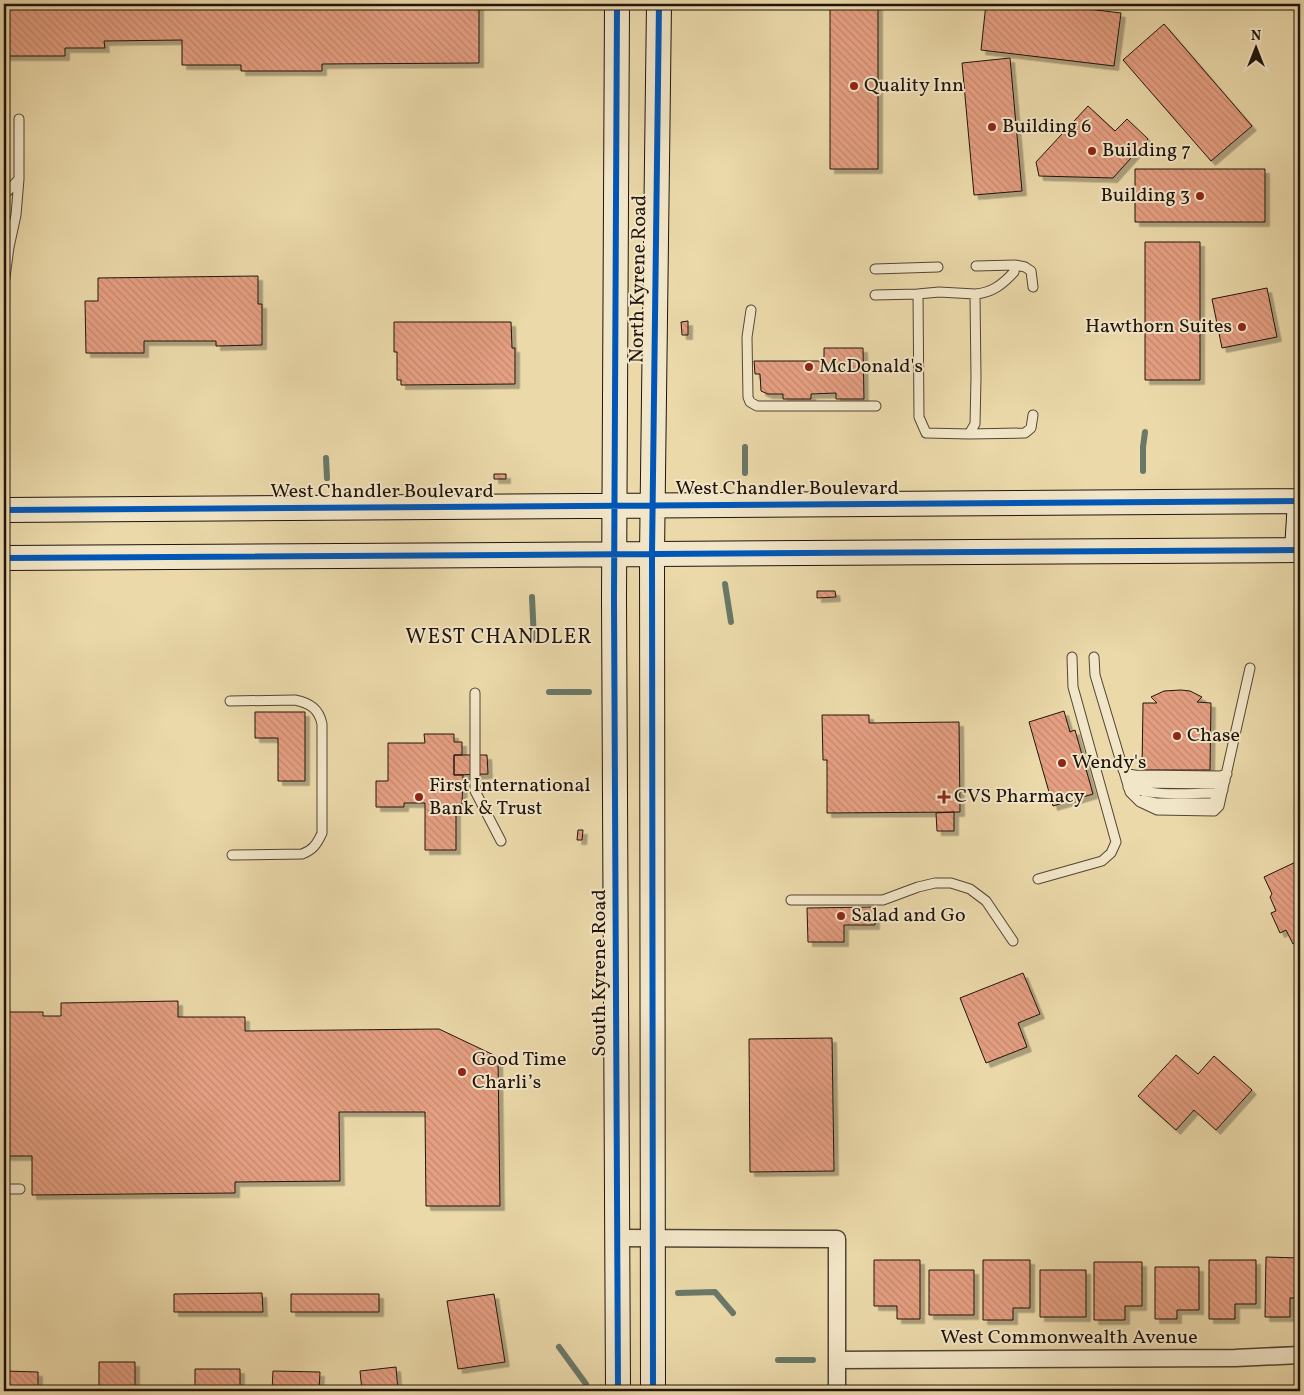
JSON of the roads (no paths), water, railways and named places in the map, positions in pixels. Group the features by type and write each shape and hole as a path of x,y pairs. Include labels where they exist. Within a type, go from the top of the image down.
{"main road":[{"name":"North Kyrene Road","path":"614,554 617,4"},
{"name":"North Kyrene Road","path":"652,554 659,4"},
{"name":"West Chandler Boulevard","path":"4,510 1300,501"},
{"path":"4,558 1299,550 1300,501"},
{"name":"South Kyrene Road","path":"614,554 618,1391"},
{"path":"652,554 653,1391"},
{"path":"616,984 638,959 653,912"}],"street":[{"path":"618,1238 837,1239 837,1391"},
{"name":"West Commonwealth Avenue","path":"837,1360 1235,1358 1300,1355"}],"lane":[{"path":"4,285 9,246 16,215 19,179 19,119"},
{"path":"4,195 19,179"},
{"path":"976,266 1015,265 1025,267 1031,271 1032,287"},
{"path":"875,294 987,293 994,290 1012,275 1015,265"},
{"path":"875,269 938,268"},
{"path":"918,294 919,417 926,433 1025,433 1031,428 1033,416"},
{"path":"970,434 975,424 975,294"},
{"path":"752,310 747,338 748,397 750,402 757,406 876,406"},
{"path":"1038,880 1102,861 1111,853 1116,842 1073,687 1072,657"},
{"path":"1094,657 1095,675 1130,792 1140,802 1157,810 1214,811 1219,806 1250,668"},
{"path":"475,693 475,791 501,841"},
{"path":"230,701 296,700 313,707 320,716 322,724 322,833 317,843 311,851 302,854 232,855"},
{"path":"1126,778 1127,774 1135,776 1220,776 1224,785"},
{"path":"1126,778 1143,792 1156,794 1216,793 1224,785"},
{"path":"791,900 883,900 918,887 935,883 951,883 970,889 986,901 1013,941"},
{"path":"4,1189 20,1189"}],"waterway":[{"path":"1143,471 1145,432"},
{"path":"745,447 745,473"},
{"path":"326,458 327,478"},
{"path":"725,584 731,622"},
{"path":"532,597 534,640"},
{"path":"549,692 589,692"},
{"path":"678,1293 715,1292 733,1313"},
{"path":"559,1347 586,1384"},
{"path":"778,1360 813,1360"}],"place":[{"name":"Quality Inn","path":"854,86"},
{"name":"Building 6","path":"992,127"},
{"name":"Building 7","path":"1092,151"},
{"name":"Building 3","path":"1200,196"},
{"name":"Hawthorn Suites","path":"1242,327"},
{"name":"McDonald's","path":"809,367"},
{"name":"Chase","path":"1177,736"},
{"name":"Wendy's","path":"1062,763"},
{"name":"First International Bank & Trust","path":"419,797"},
{"name":"CVS Pharmacy","path":"944,797"},
{"name":"Salad and Go","path":"841,916"},
{"name":"Good Time Charli’s","path":"462,1072"}],"district":[{"name":"WEST CHANDLER","path":"499,637"}]}
